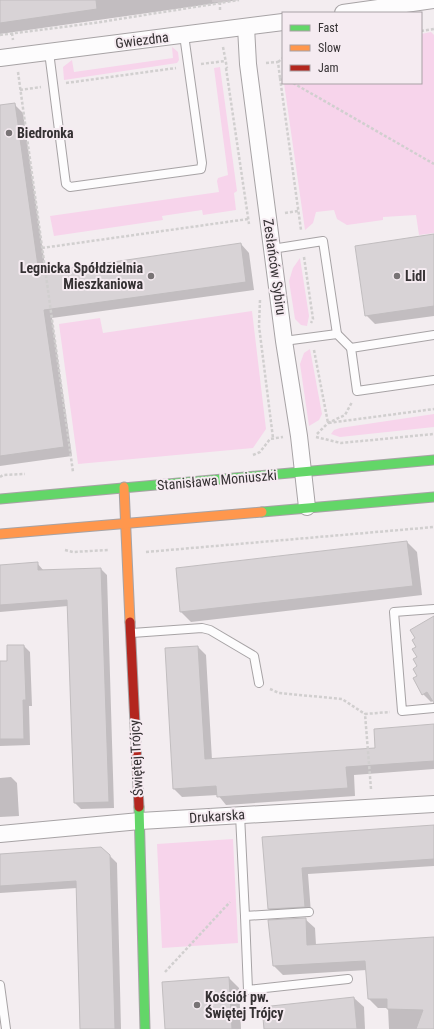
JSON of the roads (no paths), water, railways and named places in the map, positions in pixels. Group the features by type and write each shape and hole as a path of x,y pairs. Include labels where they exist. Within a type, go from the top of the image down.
{"street":[{"path":"350,12 434,0"},
{"name":"Gwiezdna","path":"8,57 282,22"},
{"name":"Zesłańców Sybiru","path":"246,27 249,72 284,341 304,473 307,507"},
{"name":"Stanisława Moniuszki","path":"0,499 124,487 304,473 434,460"},
{"name":"Świętej Trójcy","path":"124,487 140,821 145,1029"},
{"path":"0,534 434,496"},
{"name":"Drukarska","path":"0,834 140,821 240,814 434,804"}],"lane":[{"path":"49,52 66,184 70,188 201,168 202,163 184,35"},
{"path":"272,249 323,241 337,334 351,348 357,391 434,380"},
{"path":"284,341 337,334"},
{"path":"351,348 434,335"},
{"path":"434,609 394,612 402,711 434,708"},
{"path":"130,634 202,628 210,630 254,656 259,683"},
{"path":"240,814 248,990 348,979"},
{"path":"245,916 309,912"},
{"path":"0,985 6,1029"}],"place":[{"name":"Biedronka","path":"9,133"},
{"name":"Legnicka Spółdzielnia Mieszkaniowa","path":"151,276"},
{"name":"Lidl","path":"397,276"},
{"name":"Kościół pw. Świętej Trójcy","path":"197,1005"}]}
